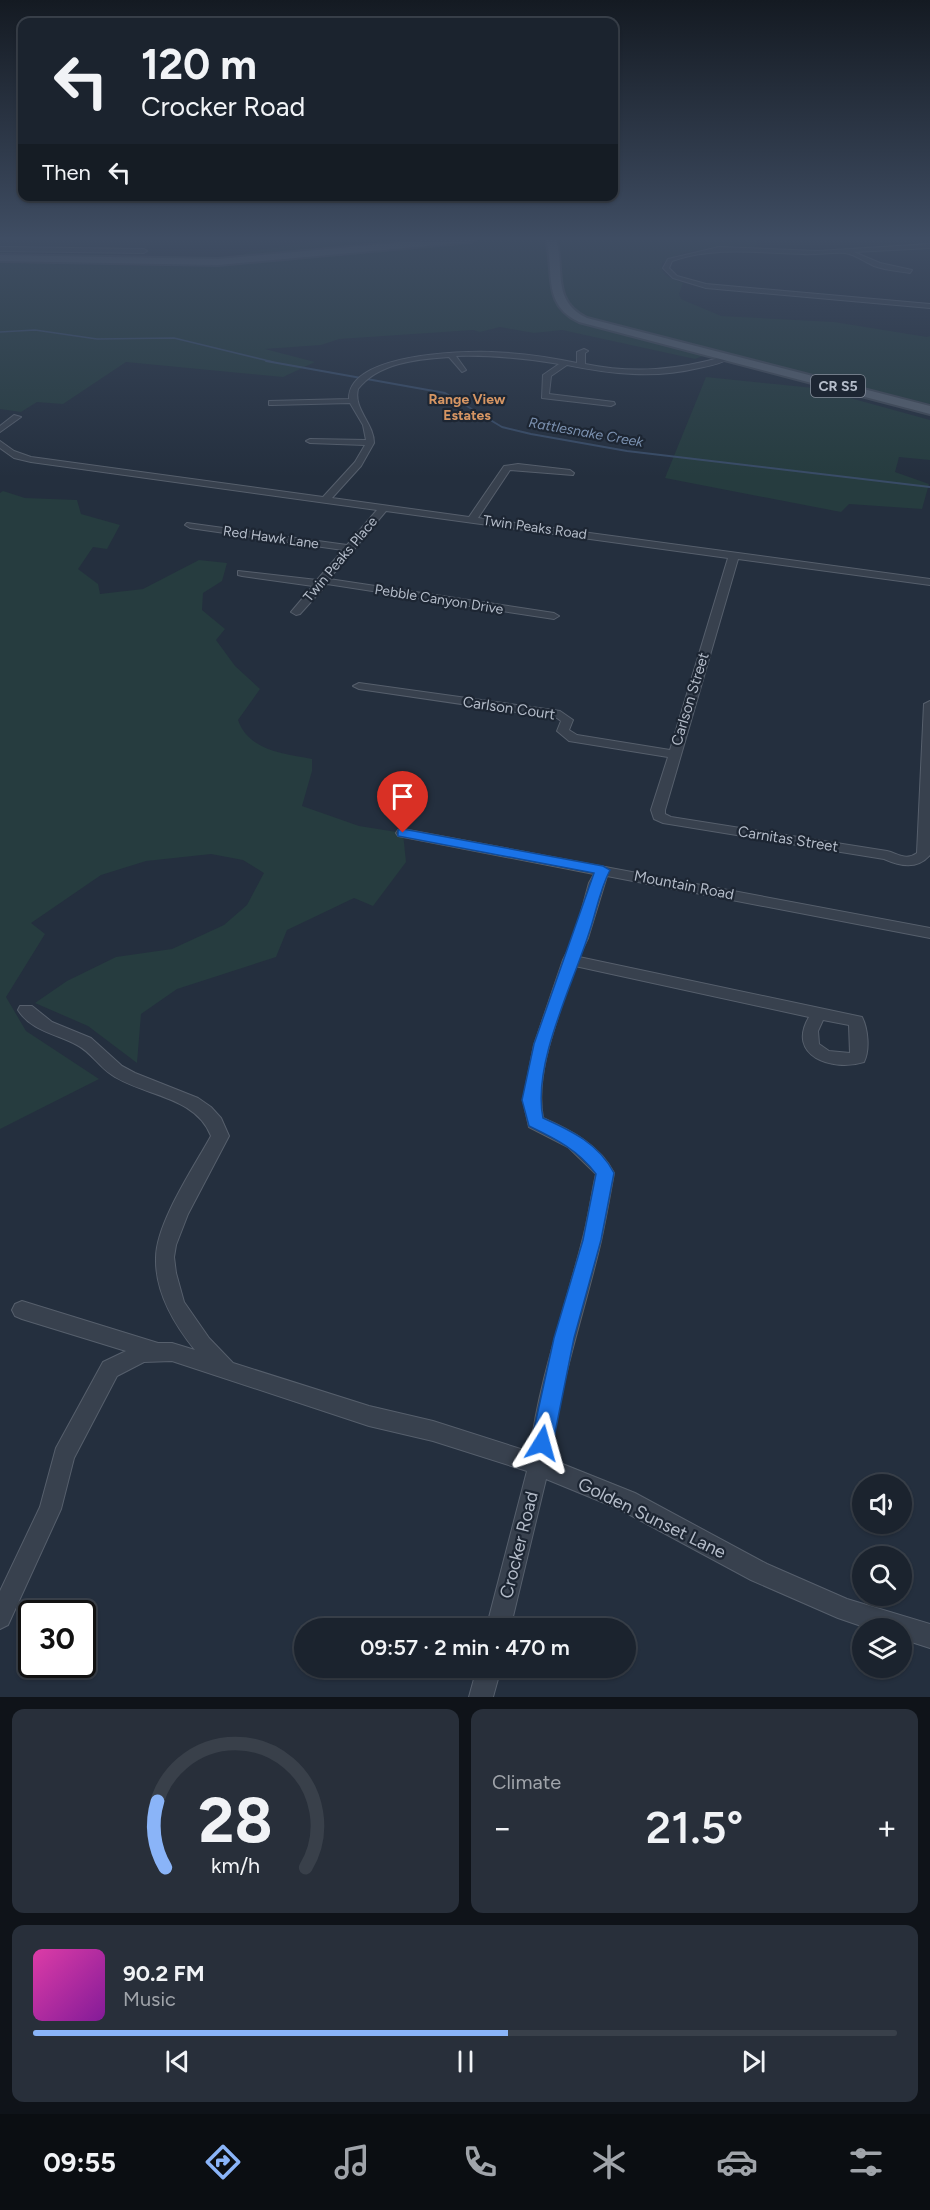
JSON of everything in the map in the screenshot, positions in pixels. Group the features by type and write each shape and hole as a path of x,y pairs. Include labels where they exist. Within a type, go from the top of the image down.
{"main road":[{"name":"CR S5","path":"585,318 726,358 930,410"}],"street":[{"path":"581,367 581,352 584,351"},
{"path":"326,499 366,453 370,443 370,433 352,401 355,386 379,369 411,360 451,355 509,355 581,367 656,373 693,369 726,358"},
{"path":"451,355 462,370"},
{"path":"564,364 548,375 545,396 611,404"},
{"path":"272,403 352,401"},
{"path":"0,430 17,417"},
{"path":"310,441 370,443"},
{"name":"Twin Peaks Road","path":"0,443 7,452 16,457 930,582"},
{"name":"Twin Peaks Road","path":"22,465 105,476 140,475"},
{"path":"473,518 507,468 518,467 570,473"},
{"name":"Twin Peaks Place","path":"296,612 384,507"},
{"name":"Red Hawk Lane","path":"190,525 351,548"},
{"name":"Carlson Street","path":"688,822 668,820 659,816 658,810 734,555"},
{"name":"Pebble Canyon Drive","path":"242,573 323,582 554,616"},
{"name":"Carlson Court","path":"359,686 560,715 567,720 563,731 573,738 673,754"},
{"name":"Carnitas Street","path":"688,822 887,855 908,862 919,860 924,854 930,704"},
{"name":"Mountain Road","path":"403,833 930,933"},
{"name":"Crocker Road","path":"501,1618 539,1465 547,1411 564,1338 592,1240 606,1173 589,1151 566,1136 535,1122 531,1100 542,1044 570,960 581,938 596,883 603,870"},
{"path":"570,960 819,1013"},
{"path":"26,1010 35,1021 53,1031 88,1044 116,1070 189,1101 210,1113 218,1127 220,1136 178,1214 165,1256 173,1301 201,1346 231,1372"},
{"name":"Golden Sunset Lane","path":"22,1310 155,1351 172,1352 539,1465 627,1501 770,1576 846,1610 930,1636"},
{"path":"0,1617 50,1509 64,1455 110,1369 142,1353 155,1351"},
{"path":"482,1697 487,1678"}],"green space":[{"path":"0,318 762,318 834,322 930,336 930,404 715,351 695,359 562,330 534,333 500,327 480,332 473,330 339,339 321,345 265,349 315,362 283,377 126,362 63,404 37,402 21,412 0,409"},
{"path":"706,377 814,388 930,420 930,460 899,457 895,472 929,484 922,509 849,504 841,512 665,478"},
{"path":"3,491 25,498 77,500 81,514 120,525 107,549 93,547 78,569 98,584 100,594 143,589 199,560 227,563 222,581 203,593 202,610 225,629 216,640 235,666 260,689 238,720 243,730 250,738 268,749 312,759 312,771 302,806 359,826 403,833 406,862 373,906 354,898 287,930 276,957 177,989 141,1014 137,1063 88,1026 35,1003 67,981 116,957 172,949 224,925 247,905 264,873 243,860 211,854 146,861 101,875 31,923 45,934 6,997 26,1031 99,1079 0,1129 0,493"}],"waterway":[{"name":"Rattlesnake Creek","path":"0,332 35,330 97,339 174,338 273,362"},
{"name":"Rattlesnake Creek","path":"266,361 445,393 502,427 531,434 627,451 930,487"}],"district":[{"name":"Range View Estates","path":"467,408"}],"route":[{"path":"403,833 603,870 596,883 581,938 570,960 542,1044 531,1100 535,1122 566,1136 589,1151 606,1173 592,1240 564,1338 544,1422 542,1443"}]}
